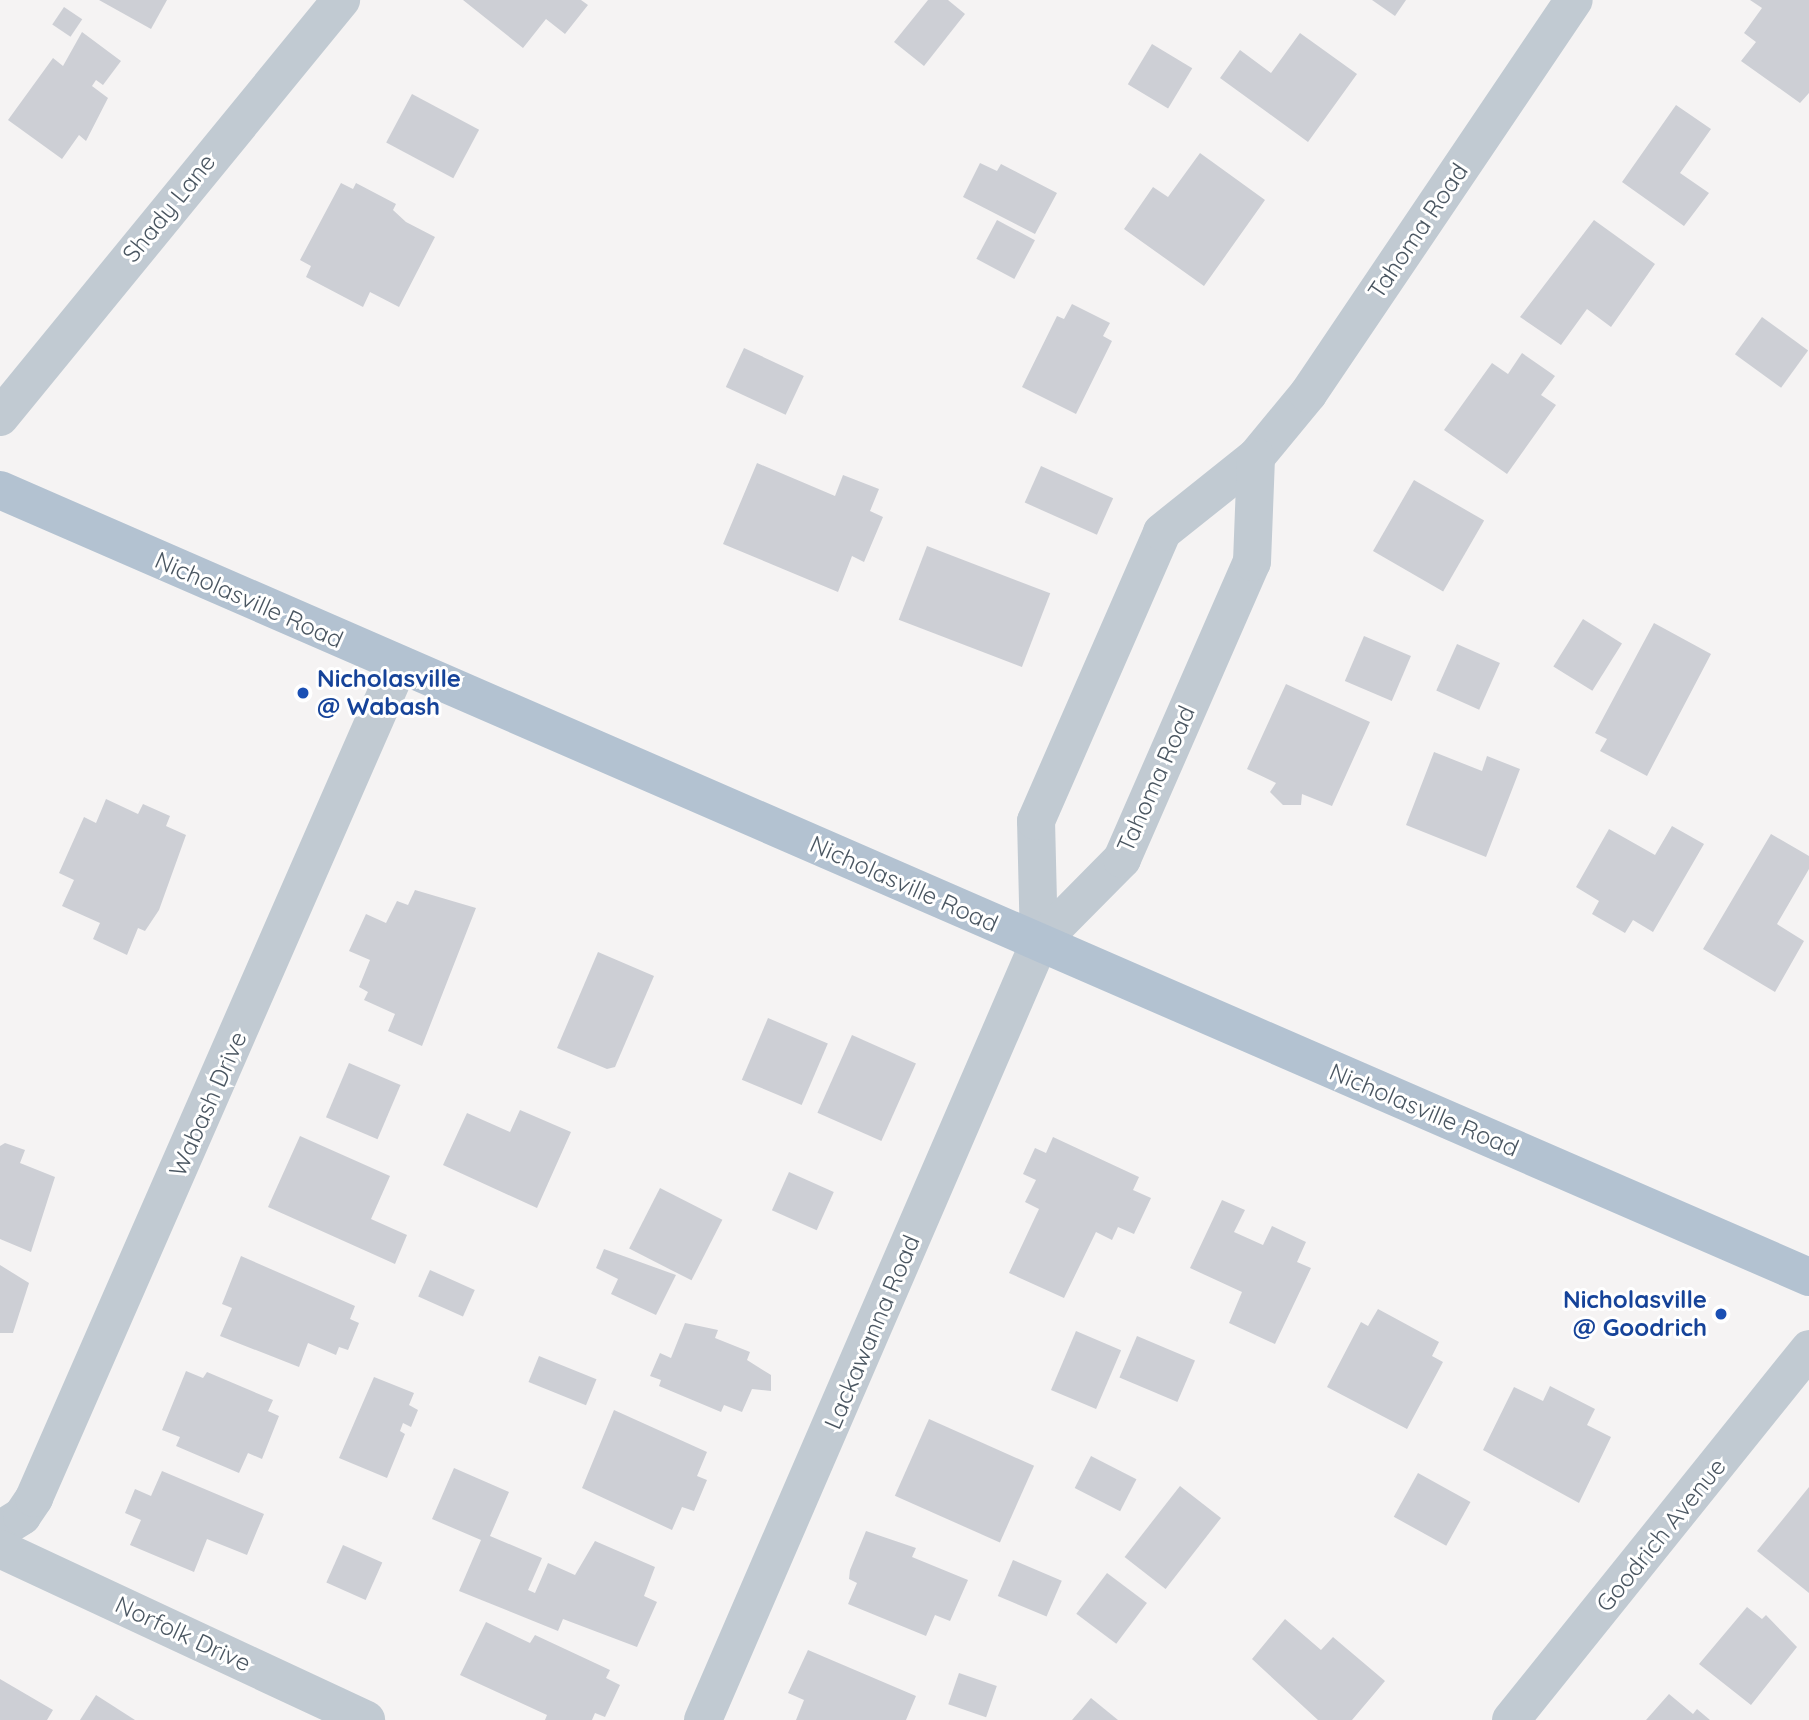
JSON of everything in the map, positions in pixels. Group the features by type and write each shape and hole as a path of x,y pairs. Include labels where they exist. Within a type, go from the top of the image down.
{"main road":[{"name":"Nicholasville Road","path":"0,490 1809,1277"}],"street":[{"name":"Shady Lane","path":"0,417 341,0"},
{"name":"Tahoma Road","path":"1039,943 1036,821 1162,532 1256,457 1308,394 1574,0"},
{"name":"Tahoma Road","path":"1039,943 1122,859 1252,562 1256,457"},
{"name":"Wabash Drive","path":"0,1530 23,1516 34,1498 399,664"},
{"name":"Lackawanna Road","path":"703,1720 1039,943"},
{"name":"Goodrich Avenue","path":"1511,1720 1809,1349"},
{"name":"Norfolk Drive","path":"0,1549 366,1720"}],"building":[{"path":"99,0 167,0 151,29"},
{"path":"463,0 581,0 588,5 565,34 546,19 523,48"},
{"path":"928,0 948,0 965,14 924,66 894,42"},
{"path":"1372,0 1406,0 1395,16"},
{"path":"1750,0 1809,0 1809,93 1800,103 1741,61 1756,42 1744,33 1762,8"},
{"path":"64,7 82,19 70,37 52,24"},
{"path":"82,32 121,61 103,85 96,80 92,86 108,98 86,141 79,135 62,159 8,120 53,58 63,66"},
{"path":"1300,33 1357,74 1308,142 1220,78 1240,50 1271,73"},
{"path":"1152,44 1192,68 1168,108 1128,84"},
{"path":"412,94 479,130 453,178 386,143"},
{"path":"1676,105 1711,129 1680,173 1709,193 1684,226 1622,182"},
{"path":"1200,153 1265,200 1204,286 1124,229 1153,187 1168,197"},
{"path":"980,163 997,171 1001,164 1057,193 1035,234 963,197"},
{"path":"341,183 353,189 356,183 396,204 393,210 406,222 435,237 399,307 370,292 363,307 306,277 311,266 300,260"},
{"path":"997,220 1035,240 1014,279 976,259"},
{"path":"1594,220 1655,264 1611,327 1587,309 1561,345 1520,317"},
{"path":"1072,304 1110,323 1103,336 1112,341 1076,414 1022,387 1057,316 1064,319"},
{"path":"1762,317 1808,351 1781,388 1735,354"},
{"path":"744,348 804,376 786,415 726,387"},
{"path":"1522,353 1555,376 1541,395 1556,405 1507,474 1444,430 1492,363 1508,374"},
{"path":"757,463 835,496 843,475 879,489 870,511 883,517 864,562 852,556 838,592 723,544"},
{"path":"1041,466 1113,498 1097,535 1025,503"},
{"path":"1414,480 1484,521 1443,592 1373,551"},
{"path":"927,546 1050,593 1022,667 899,620"},
{"path":"1583,619 1622,643 1592,691 1553,666"},
{"path":"1654,623 1711,654 1647,776 1600,751 1607,739 1595,733"},
{"path":"1364,636 1411,656 1392,701 1345,681"},
{"path":"1457,644 1500,663 1479,710 1436,691"},
{"path":"1286,684 1370,722 1332,806 1302,794 1301,805 1283,805 1270,792 1276,783 1247,769"},
{"path":"1434,752 1482,771 1487,756 1520,769 1486,857 1406,825"},
{"path":"106,799 138,814 143,804 170,816 166,826 186,835 159,910 145,931 138,928 127,955 93,939 100,923 62,906 74,880 59,873 84,817 96,823"},
{"path":"1672,826 1704,844 1653,932 1633,920 1625,933 1592,914 1599,901 1576,887 1609,829 1655,855"},
{"path":"1771,834 1809,856 1809,869 1777,924 1804,941 1775,992 1703,949"},
{"path":"415,890 476,908 422,1046 388,1031 395,1014 364,1000 368,992 359,987 370,960 349,951 366,914 386,923 397,901 408,905"},
{"path":"598,952 654,976 615,1067 607,1069 557,1048"},
{"path":"768,1018 828,1043 802,1105 742,1080"},
{"path":"852,1035 916,1063 881,1141 817,1113"},
{"path":"349,1063 401,1085 377,1139 326,1117"},
{"path":"520,1110 571,1132 537,1208 443,1165 467,1113 510,1132"},
{"path":"300,1136 390,1176 371,1219 407,1235 395,1264 268,1207"},
{"path":"1053,1137 1139,1177 1133,1190 1151,1198 1134,1234 1118,1227 1112,1240 1096,1232 1064,1298 1009,1273 1039,1209 1025,1202 1036,1180 1023,1174 1035,1148 1046,1153"},
{"path":"5,1143 25,1150 20,1163 55,1177 31,1252 0,1239 0,1146"},
{"path":"789,1172 834,1192 817,1230 772,1210"},
{"path":"660,1188 722,1220 691,1280 629,1249"},
{"path":"1222,1200 1245,1210 1234,1232 1263,1245 1272,1226 1306,1242 1297,1262 1311,1268 1275,1344 1229,1323 1242,1292 1190,1268"},
{"path":"604,1249 676,1275 656,1315 611,1294 618,1279 596,1268"},
{"path":"241,1256 355,1306 350,1319 359,1323 348,1350 339,1347 336,1355 308,1343 299,1367 220,1336 232,1308 222,1304"},
{"path":"0,1265 29,1283 13,1333 0,1333"},
{"path":"430,1270 475,1290 463,1316 418,1296"},
{"path":"1378,1309 1439,1342 1432,1356 1443,1362 1407,1429 1327,1387 1361,1322 1368,1326"},
{"path":"685,1323 718,1330 715,1338 750,1352 747,1360 771,1375 771,1391 752,1389 742,1412 724,1405 721,1412 659,1386 661,1380 650,1376 660,1353 671,1358"},
{"path":"1076,1331 1121,1350 1096,1409 1051,1390"},
{"path":"1137,1336 1195,1361 1177,1402 1119,1377"},
{"path":"539,1356 596,1379 586,1405 529,1382"},
{"path":"186,1371 203,1378 207,1372 273,1400 268,1411 279,1416 262,1459 248,1453 239,1473 176,1446 180,1437 162,1430"},
{"path":"374,1377 414,1393 409,1405 418,1410 411,1427 403,1423 400,1431 405,1434 387,1478 339,1458"},
{"path":"1550,1386 1595,1409 1587,1425 1611,1437 1579,1503 1483,1450 1514,1387 1543,1401"},
{"path":"614,1410 707,1452 697,1476 707,1480 694,1511 682,1507 672,1530 582,1488"},
{"path":"929,1419 1034,1466 1000,1543 895,1496"},
{"path":"1091,1456 1136,1479 1120,1511 1075,1488"},
{"path":"454,1468 509,1492 490,1536 542,1558 528,1590 535,1593 548,1563 575,1575 595,1541 655,1567 644,1596 657,1602 637,1647 563,1619 558,1631 459,1591 481,1540 432,1519"},
{"path":"162,1471 264,1514 247,1555 207,1539 194,1572 130,1545 141,1520 125,1513 135,1489 151,1496"},
{"path":"1418,1473 1470,1502 1446,1546 1394,1517"},
{"path":"1180,1486 1221,1518 1166,1589 1125,1557"},
{"path":"1809,1487 1809,1593 1757,1551"},
{"path":"866,1531 916,1548 912,1557 968,1580 950,1621 935,1615 926,1636 848,1604 857,1583 849,1579 850,1570"},
{"path":"343,1545 382,1562 366,1600 326,1582"},
{"path":"1013,1560 1062,1581 1047,1617 998,1596"},
{"path":"1107,1573 1147,1603 1116,1644 1076,1614"},
{"path":"1747,1607 1762,1619 1766,1615 1797,1647 1751,1705 1699,1664"},
{"path":"1285,1619 1321,1650 1333,1637 1385,1681 1352,1720 1318,1720 1252,1659"},
{"path":"486,1622 530,1643 535,1635 610,1670 606,1678 620,1685 605,1717 595,1713 592,1720 545,1720 547,1715 460,1675"},
{"path":"808,1650 916,1696 906,1720 796,1720 804,1700 788,1693"},
{"path":"959,1673 997,1686 986,1717 948,1704"},
{"path":"0,1679 53,1710 47,1720 0,1720"},
{"path":"1669,1694 1693,1714 1697,1709 1710,1720 1646,1720"},
{"path":"96,1695 135,1720 80,1720"},
{"path":"1091,1698 1118,1720 1072,1720"}],"place":[{"name":"Nicholasville @ Wabash","path":"303,693"},
{"name":"Nicholasville @ Goodrich","path":"1721,1314"}]}
